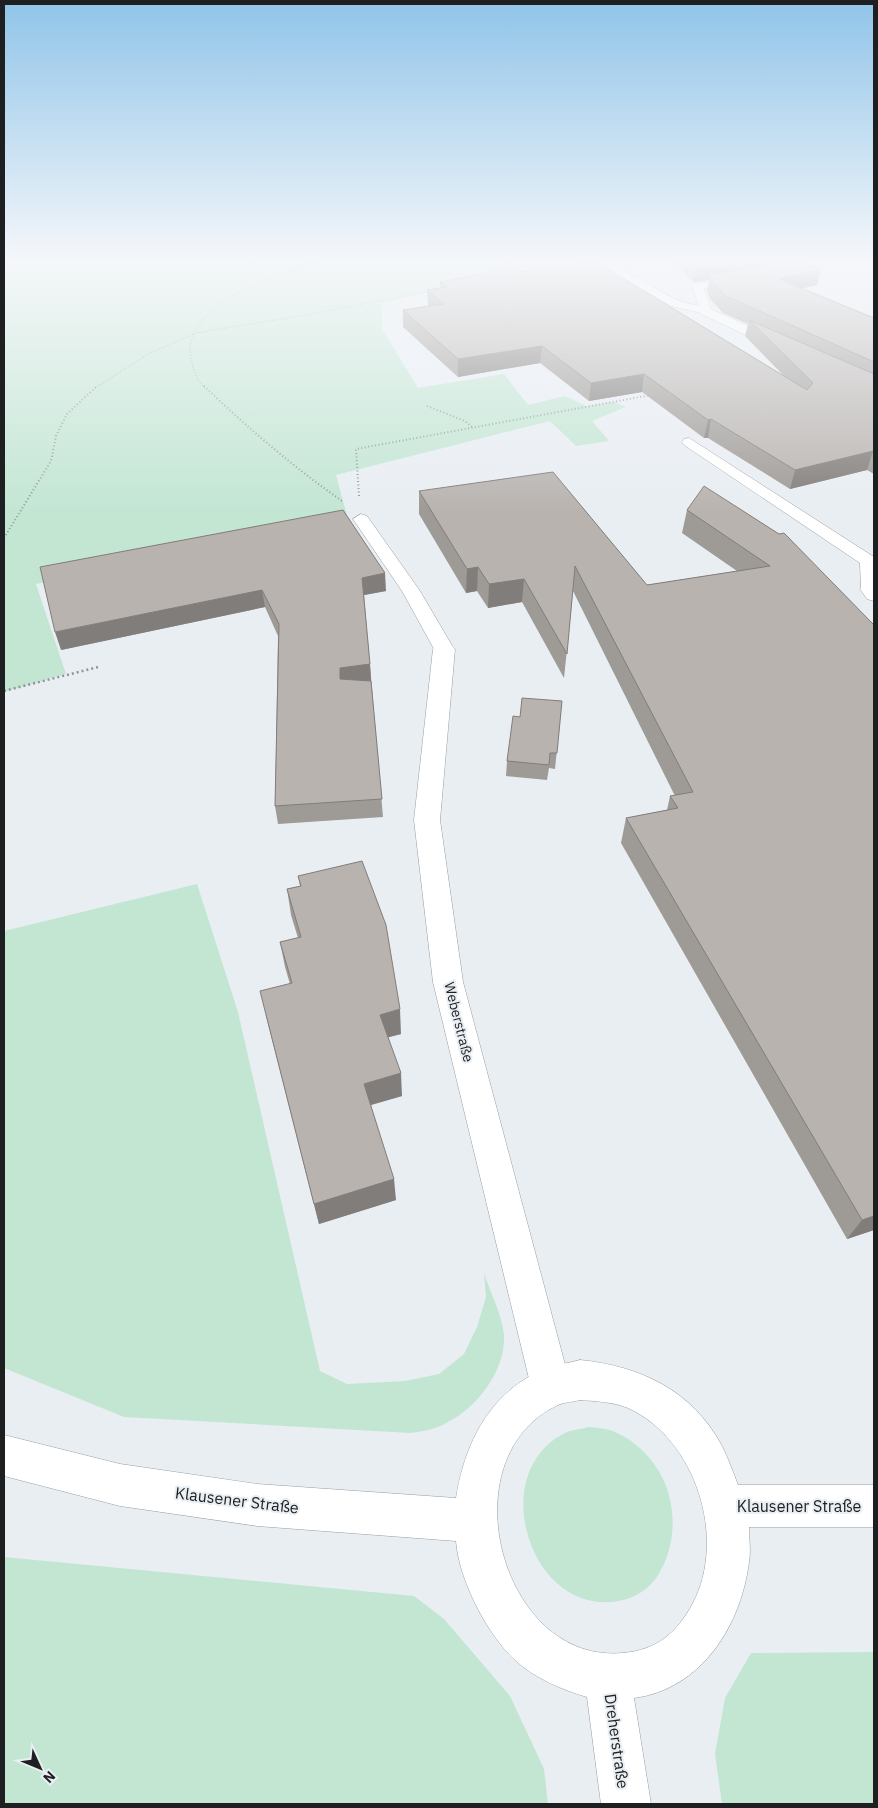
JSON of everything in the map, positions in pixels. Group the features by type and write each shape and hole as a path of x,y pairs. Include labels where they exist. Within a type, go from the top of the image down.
{"street":[{"path":"776,343 793,351"},
{"name":"Weberstraße","path":"444,649 427,820 448,982 550,1387"},
{"path":"580,1380 611,1383 640,1393 669,1411 694,1438 712,1469 724,1506 729,1557 718,1605 692,1645 653,1672 608,1678 567,1667 530,1644 500,1608 482,1565 474,1521 478,1475 494,1436 519,1406 550,1387 580,1380"},
{"name":"Klausener Straße","path":"4,1458 120,1485 257,1505 474,1521"},
{"name":"Klausener Straße","path":"724,1506 874,1506"},
{"name":"Dreherstraße","path":"608,1678 626,1804"}],"lane":[{"path":"688,442 869,560 872,592"},
{"path":"360,519 411,591 444,649"}],"path":[{"path":"4,538 51,461 56,436 67,414 91,390 108,378 154,350 170,343"},
{"path":"190,343 195,378 257,437 296,469 344,503 360,519"},
{"path":"359,490 356,449 652,395"},
{"path":"427,406 440,413 465,421 473,428"},
{"path":"4,691 98,668"}],"green space":[{"path":"4,343 391,343 418,388 504,374 528,405 565,396 586,406 614,402 626,407 592,421 609,441 576,446 550,421 336,475 349,523 36,584 66,674 4,692"},
{"path":"197,884 238,1012 320,1371 347,1384 405,1381 439,1374 464,1354 477,1327 486,1297 484,1273 503,1327 503,1348 500,1361 488,1386 479,1397 470,1407 444,1424 411,1433 124,1417 4,1368 4,931"},
{"path":"589,1427 615,1432 633,1442 648,1456 659,1472 667,1490 672,1509 673,1529 669,1549 662,1568 655,1580 646,1589 635,1596 623,1600 591,1601 565,1589 544,1568 530,1541 524,1511 526,1481 539,1454 563,1434"},
{"path":"4,1557 414,1596 444,1619 510,1696 544,1769 548,1804 4,1804"},
{"path":"874,1652 874,1804 722,1804 715,1754 725,1698 751,1653"}],"building":[{"path":"440,343 730,343 807,390 813,383 773,343 803,343 874,374 874,451 795,470 711,419 708,420 644,374 591,383 542,346 458,359"},
{"path":"832,343 874,343 874,362"},
{"path":"553,472 647,585 770,566 687,510 704,486 779,534 784,533 874,625 874,1216 862,1220 626,818 678,808 670,796 693,792 575,566 567,654 524,579 489,584 478,567 467,569 419,491"},
{"path":"343,510 385,573 362,578 370,664 340,668 340,679 371,681 382,799 275,806 279,624 262,590 55,632 40,567"},
{"path":"522,698 562,701 557,753 550,753 549,765 507,761 513,716 520,717"},
{"path":"362,861 386,925 400,1009 380,1015 401,1073 364,1084 394,1179 314,1204 260,991 292,983 280,942 301,937 287,889 301,886 298,876"}]}
